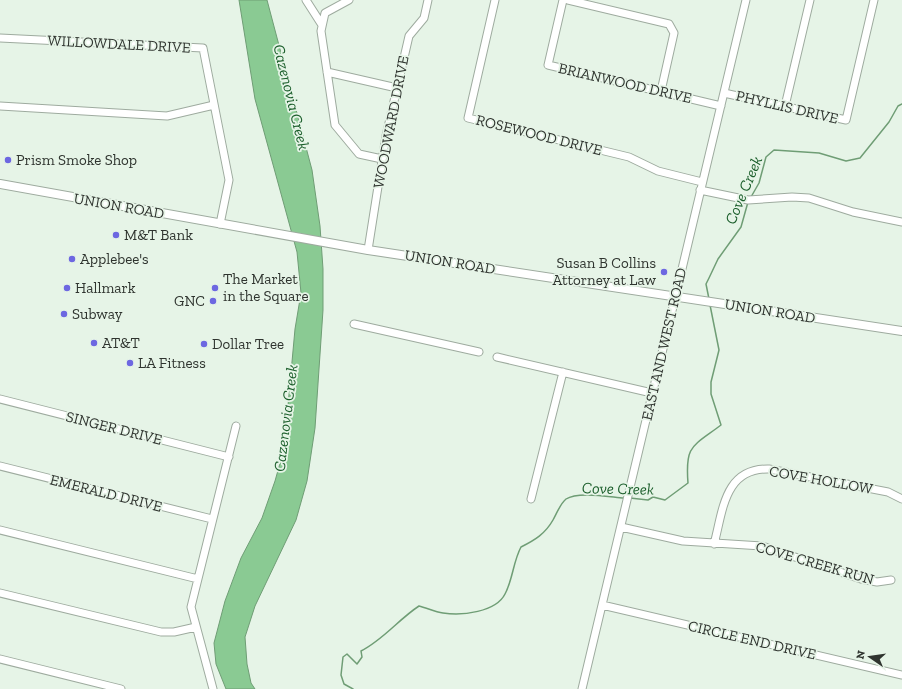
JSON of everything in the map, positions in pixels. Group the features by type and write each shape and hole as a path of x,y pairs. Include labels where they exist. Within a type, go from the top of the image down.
{"main road":[{"name":"UNION ROAD","path":"0,184 368,250 902,331"}],"street":[{"path":"306,0 322,25"},
{"path":"349,0 325,12 321,31 335,125 359,154 382,159"},
{"name":"WOODWARD DRIVE","path":"368,250 382,159 409,36 424,18 428,0"},
{"name":"ROSEWOOD DRIVE","path":"495,0 468,118 629,157 658,172 701,186"},
{"name":"BRIANWOOD DRIVE","path":"563,0 548,65 721,106"},
{"path":"568,0 669,24 674,33 661,91"},
{"name":"EAST AND WEST ROAD","path":"582,689 746,0"},
{"path":"785,106 810,0"},
{"name":"PHYLLIS DRIVE","path":"724,93 846,120 874,0"},
{"name":"WILLOWDALE DRIVE","path":"0,38 203,48 229,180 220,224"},
{"path":"327,72 397,88"},
{"path":"0,106 167,116 214,105"},
{"path":"701,186 748,200 792,196 810,198 853,212 902,222"},
{"path":"354,324 479,352"},
{"path":"497,357 652,393"},
{"path":"531,499 563,372"},
{"name":"SINGER DRIVE","path":"0,399 229,457"},
{"path":"213,689 191,606 236,426"},
{"name":"EMERALD DRIVE","path":"0,466 212,519"},
{"name":"COVE HOLLOW","path":"714,544 729,490 739,478 757,470 769,469 888,492 902,499"},
{"name":"COVE CREEK RUN","path":"620,527 678,541 762,546 861,579 877,582 891,580"},
{"path":"0,530 198,579"},
{"path":"0,593 161,632 196,627"},
{"name":"CIRCLE END DRIVE","path":"602,604 902,675"},
{"path":"0,659 121,689"}],"water":[{"name":"Cazenovia Creek","path":"239,0 267,0 312,170 320,226 323,269 323,310 315,428 307,481 296,520 255,606 245,637 247,664 251,683 255,689 226,689 216,664 214,643 225,601 241,558 262,518 284,449 295,329 301,293 297,252 255,99"}],"waterway":[{"name":"Cove Creek","path":"751,197 759,183 766,157 774,150 819,153 846,161 860,158 889,122 898,106 902,104"},
{"name":"Cove Creek","path":"709,299 706,284 718,259 741,227 748,202"},
{"name":"Cove Creek","path":"630,498 648,500 653,497 665,500 688,483 688,461 692,448 721,425 711,394 711,382 719,350 710,305"},
{"name":"Cove Creek","path":"353,689 344,684 341,675 343,657 347,654 357,664 362,657 361,651 377,641 419,606 440,612 459,614 486,609 501,600 508,588 521,547 535,539 547,529 560,506 566,499 578,495 624,498"}],"place":[{"name":"Prism Smoke Shop","path":"8,160"},
{"name":"M&T Bank","path":"116,235"},
{"name":"Applebee's","path":"72,259"},
{"name":"Susan B Collins Attorney at Law","path":"664,272"},
{"name":"Hallmark","path":"67,288"},
{"name":"The Market in the Square","path":"215,288"},
{"name":"GNC","path":"213,301"},
{"name":"Subway","path":"64,314"},
{"name":"AT&T","path":"94,343"},
{"name":"Dollar Tree","path":"204,344"},
{"name":"LA Fitness","path":"130,363"}]}
